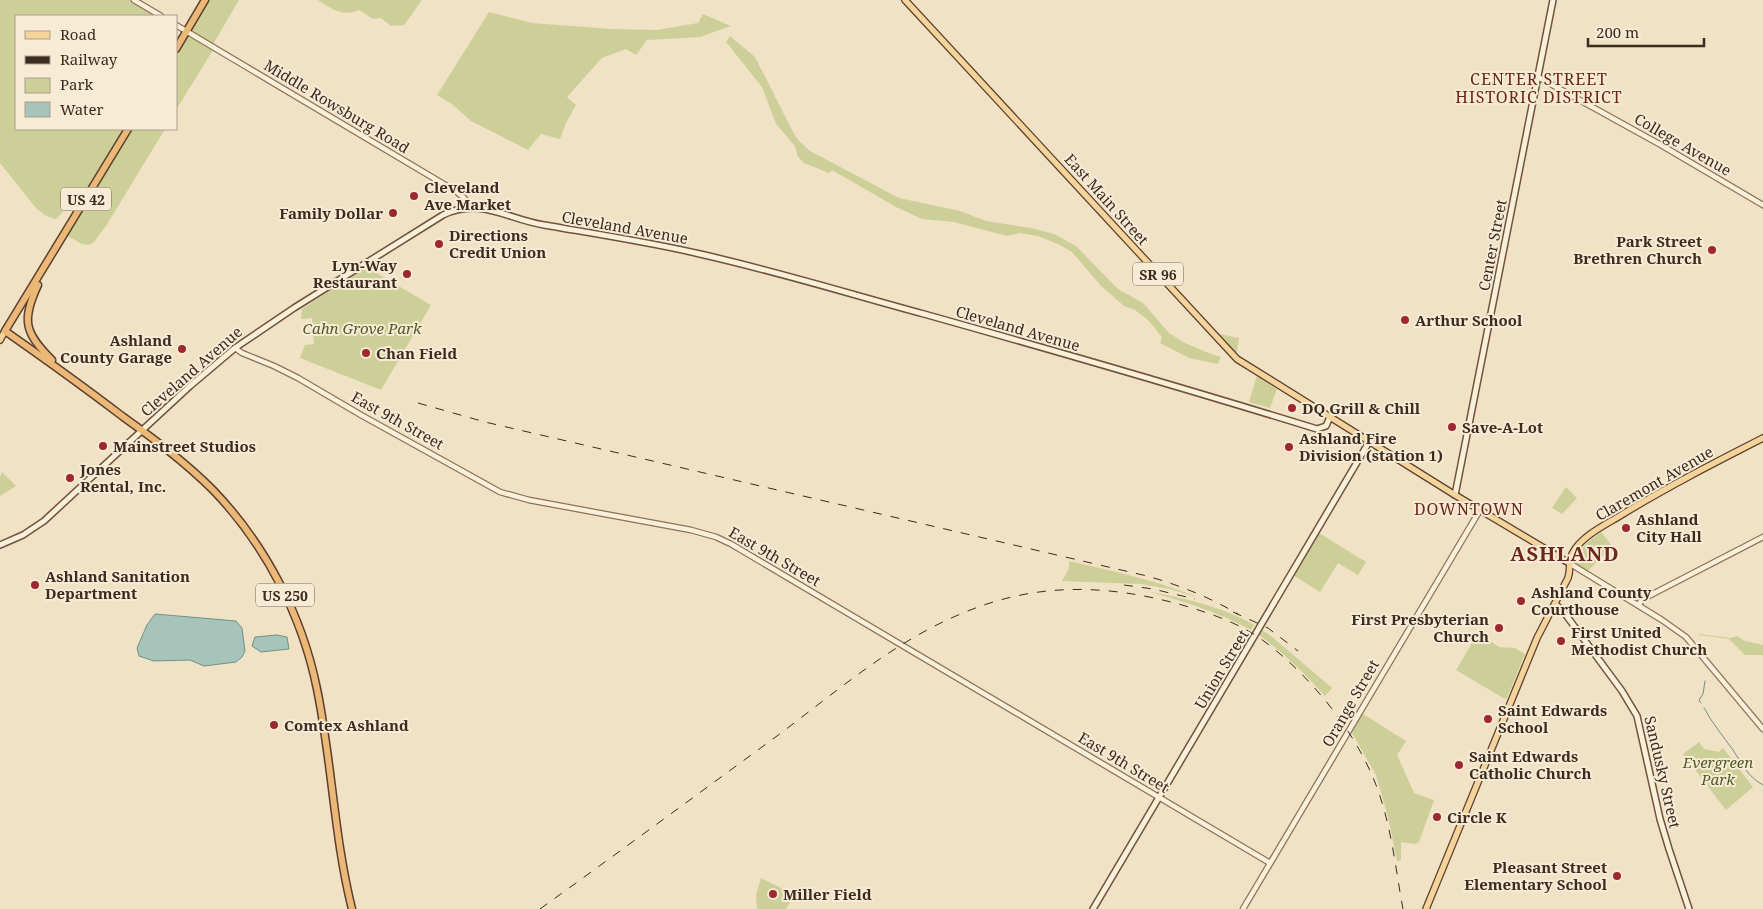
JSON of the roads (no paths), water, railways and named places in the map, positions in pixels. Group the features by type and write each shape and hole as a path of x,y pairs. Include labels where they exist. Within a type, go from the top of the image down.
{"highway":[{"path":"178,46 205,0"},
{"name":"US 42","path":"6,331 127,130"},
{"name":"US 250","path":"44,269 42,278 30,301 27,317 28,324 37,345 61,370"},
{"name":"US 250","path":"6,331 142,430 185,464 226,505 261,552 290,604 305,643 317,689 342,866 352,909"}],"main road":[{"name":"East Main Street","path":"905,0 1230,352 1246,366 1569,563"},
{"name":"Center Street","path":"1455,495 1553,0"},
{"name":"Cleveland Avenue","path":"0,545 23,535 57,510 142,430 214,365 236,348 294,308 436,220 450,212 471,207 493,210 537,224 671,247 760,268 1141,376 1317,429 1326,426 1330,417"},
{"name":"US 42","path":"0,340 6,331"},
{"name":"Claremont Avenue","path":"1426,909 1538,638 1570,574 1569,563 1571,556 1579,544 1606,524 1657,492 1763,438"},
{"name":"Union Street","path":"1093,909 1369,442"},
{"name":"Sandusky Street","path":"1555,604 1567,617 1635,711 1662,828 1690,909"}],"street":[{"path":"134,0 159,15"},
{"name":"Middle Rowsburg Road","path":"178,26 457,192 471,207"},
{"name":"College Avenue","path":"1538,77 1661,145 1763,205"},
{"name":"East 9th Street","path":"236,348 242,353 298,378 500,492 529,500 691,530 716,537 731,544 1270,863"},
{"name":"Orange Street","path":"1243,909 1480,510"},
{"path":"1638,605 1643,599 1763,537"},
{"path":"1569,563 1669,624 1690,641 1763,729"}],"water":[{"path":"155,614 236,621 242,628 245,651 236,662 204,666 190,660 154,661 139,656 137,648 147,625"},
{"path":"277,635 287,637 289,649 261,652 252,646 255,637"}],"waterway":[{"path":"1701,703 1699,700 1703,694 1705,681"},
{"path":"1704,708 1746,770 1763,785"}],"railway":[{"path":"418,403 485,422 1147,576 1194,592 1238,614"},
{"path":"1124,585 1153,589 1195,599"},
{"path":"540,909 777,736 866,668 913,638 963,613 990,603 1045,591 1072,590 1126,593 1182,605 1213,615 1252,633 1278,652 1295,668 1327,702 1341,721 1365,760 1374,780 1389,827 1403,909"},
{"path":"1233,612 1268,628 1298,651"}],"place":[{"name":"Cleveland Ave Market","path":"414,196"},
{"name":"Family Dollar","path":"393,213"},
{"name":"Directions Credit Union","path":"439,244"},
{"name":"Park Street Brethren Church","path":"1712,250"},
{"name":"Lyn-Way Restaurant","path":"407,274"},
{"name":"Arthur School","path":"1405,320"},
{"name":"Ashland County Garage","path":"182,349"},
{"name":"Chan Field","path":"366,353"},
{"name":"DQ Grill & Chill","path":"1292,408"},
{"name":"Save-A-Lot","path":"1452,427"},
{"name":"Mainstreet Studios","path":"103,446"},
{"name":"Ashland Fire Division (station 1)","path":"1289,447"},
{"name":"Jones Rental, Inc.","path":"70,478"},
{"name":"Ashland City Hall","path":"1626,528"},
{"name":"Ashland Sanitation Department","path":"35,585"},
{"name":"Ashland County Courthouse","path":"1521,601"},
{"name":"First Presbyterian Church","path":"1499,628"},
{"name":"First United Methodist Church","path":"1561,641"},
{"name":"Saint Edwards School","path":"1488,719"},
{"name":"Comtex Ashland","path":"274,725"},
{"name":"Saint Edwards Catholic Church","path":"1459,765"},
{"name":"Circle K","path":"1437,817"},
{"name":"Pleasant Street Elementary School","path":"1617,876"},
{"name":"Miller Field","path":"773,894"}],"district":[{"name":"CENTER STREET HISTORIC DISTRICT","path":"1539,88"},
{"name":"DOWNTOWN","path":"1469,509"},
{"name":"ASHLAND","path":"1565,553"}],"park label":[{"name":"Cahn Grove Park","path":"362,328"},
{"name":"Evergreen Park","path":"1718,770"}]}
